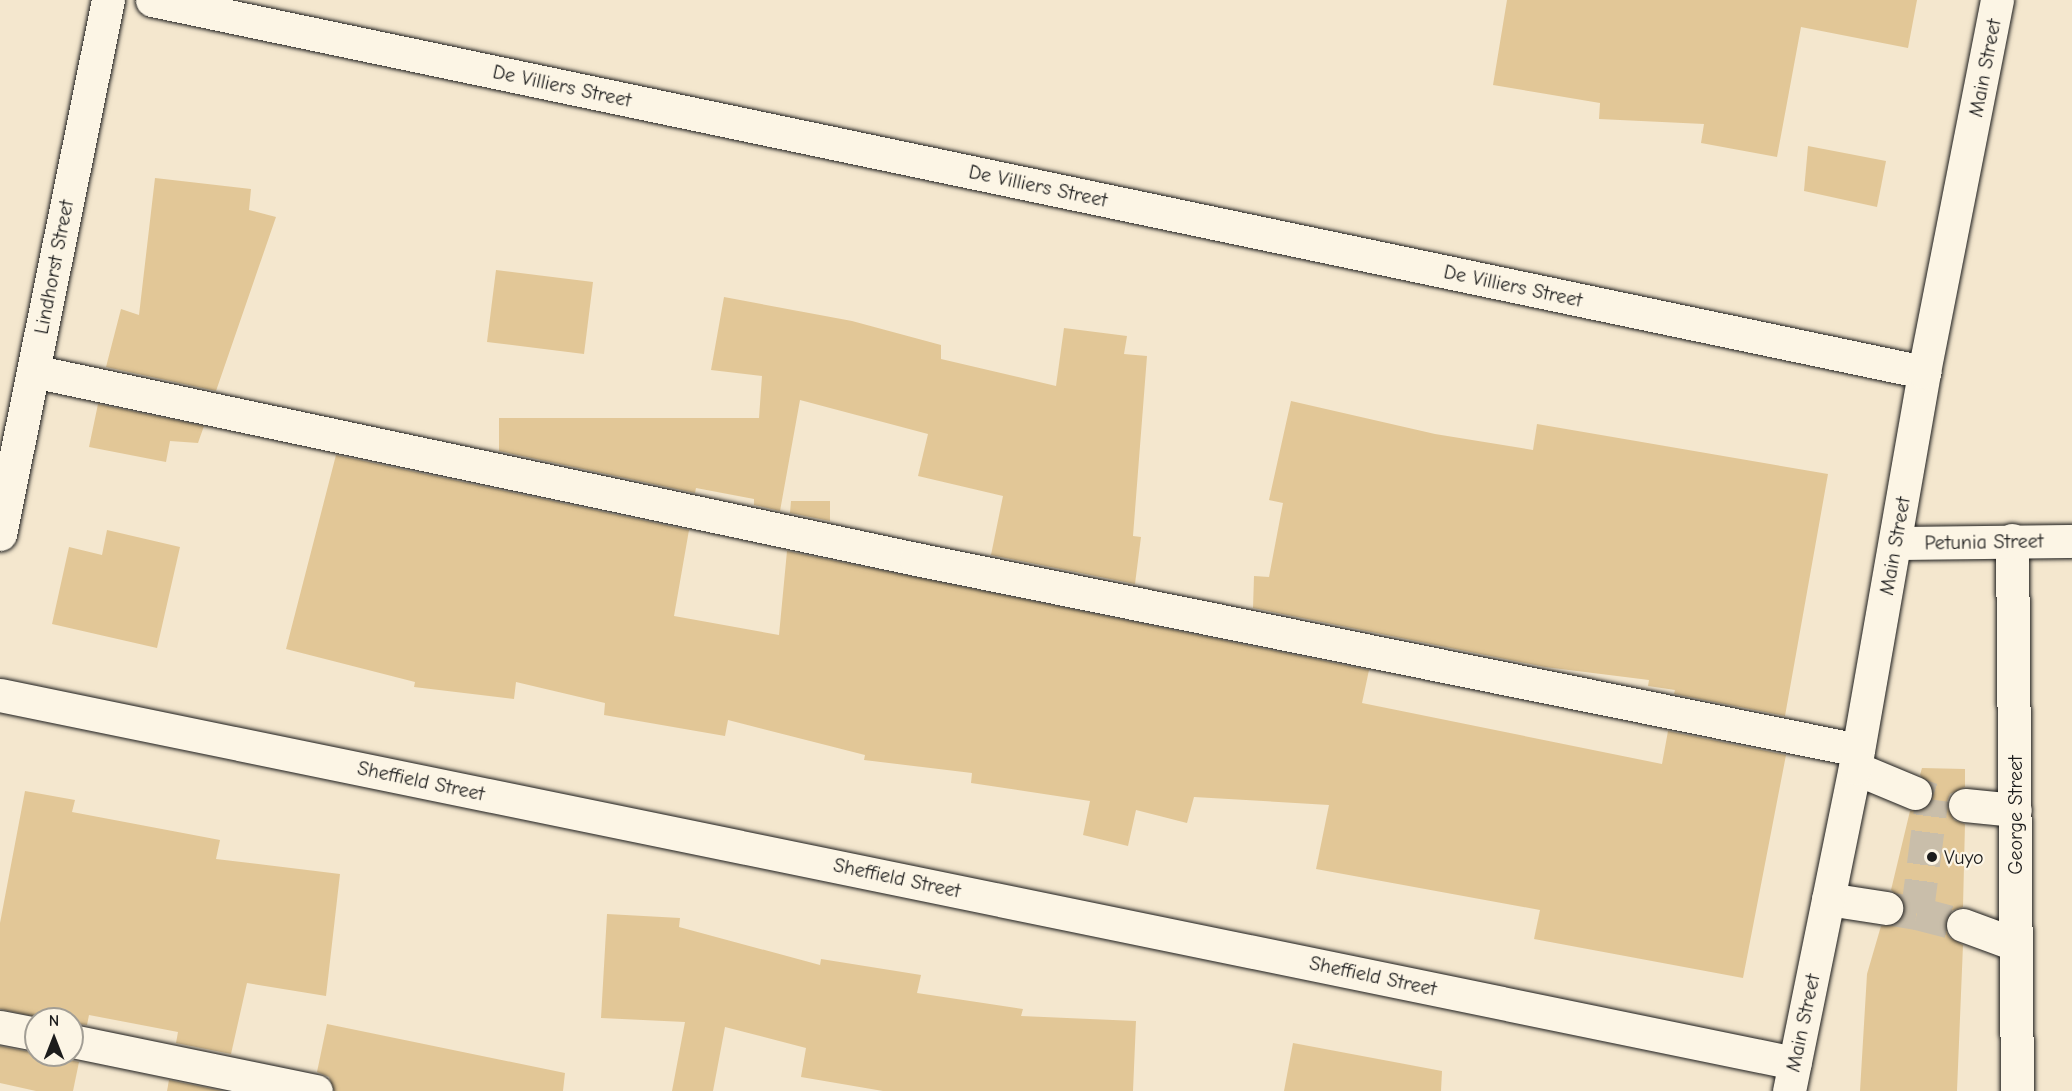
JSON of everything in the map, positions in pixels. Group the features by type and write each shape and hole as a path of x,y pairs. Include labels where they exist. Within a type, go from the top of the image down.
{"street":[{"name":"Lindhorst Street","path":"0,534 108,0"},
{"name":"De Villiers Street","path":"152,0 1924,372"},
{"name":"Main Street","path":"1792,1077 1857,759 1924,372 1998,0"},
{"path":"33,371 1857,759 1915,793"},
{"name":"George Street","path":"2012,540 2017,1091"},
{"name":"Petunia Street","path":"1896,543 2072,541"},
{"name":"Sheffield Street","path":"0,695 1792,1077"},
{"path":"1965,805 2015,810"},
{"path":"1828,899 1886,908"},
{"path":"1963,925 2015,944"},
{"path":"0,1027 24,1032"},
{"path":"84,1043 316,1091"}],"building":[{"path":"1507,0 1917,0 1908,48 1801,27 1777,157 1701,143 1704,124 1599,119 1600,103 1493,85"},
{"path":"1808,146 1886,161 1877,207 1804,191"},
{"path":"155,178 251,189 249,210 276,217 216,391 106,367 121,309 139,315"},
{"path":"496,270 593,282 584,354 487,342"},
{"path":"724,297 852,321 941,345 941,359 1056,386 1064,328 1127,336 1124,354 1147,356 1133,536 1141,537 1135,584 991,555 1003,496 918,476 928,434 800,400 780,511 754,505 754,499 696,488 695,493 499,451 499,418 759,418 762,376 711,370"},
{"path":"1291,401 1435,434 1533,450 1537,424 1828,474 1785,716 1674,694 1675,690 1648,686 1649,680 1545,667 1253,608 1254,576 1269,577 1283,503 1269,500"},
{"path":"98,404 204,426 198,443 170,441 166,462 89,447"},
{"path":"336,455 689,530 674,616 779,635 787,551 1369,670 1362,703 1662,764 1668,731 1786,755 1743,978 1534,939 1540,910 1316,869 1329,805 1194,797 1187,823 1136,810 1128,846 1083,835 1090,801 971,783 972,773 864,760 865,755 728,720 725,736 604,715 605,703 516,682 514,699 414,687 415,682 286,649"},
{"path":"791,501 830,501 830,521 790,513"},
{"path":"107,530 180,547 157,648 52,624 69,547 102,555"},
{"path":"1922,768 1965,769 1965,787 1950,794 1946,804 1954,820 1965,824 1963,907 1951,911 1945,928 1949,937 1963,945 1957,1091 1860,1091 1867,974 1881,926 1893,925 1904,911 1903,901 1891,890 1910,811 1926,808 1932,800 1933,790 1920,775"},
{"path":"25,791 75,800 72,812 220,840 216,859 340,874 326,996 247,983 231,1054 176,1043 178,1032 89,1015 87,1025 84,1025 84,1007 24,1007 24,1014 0,1009 0,923"},
{"path":"607,914 680,918 679,927 820,965 821,959 921,975 917,993 1023,1009 1021,1016 1136,1021 1133,1091 883,1091 801,1077 806,1048 725,1027 713,1091 672,1091 685,1022 601,1018"},
{"path":"327,1024 565,1073 563,1091 334,1091 329,1077 317,1072"},
{"path":"1293,1043 1442,1071 1441,1091 1284,1091"},
{"path":"0,1046 24,1051 24,1067 78,1067 73,1091 36,1091 0,1083"},
{"path":"169,1080 223,1091 167,1091"}],"tunnel":[{"path":"1886,908 1917,913 1932,799 1915,793"},
{"path":"1917,913 1963,925"}],"place":[{"name":"Vuyo","path":"1932,857"}]}
